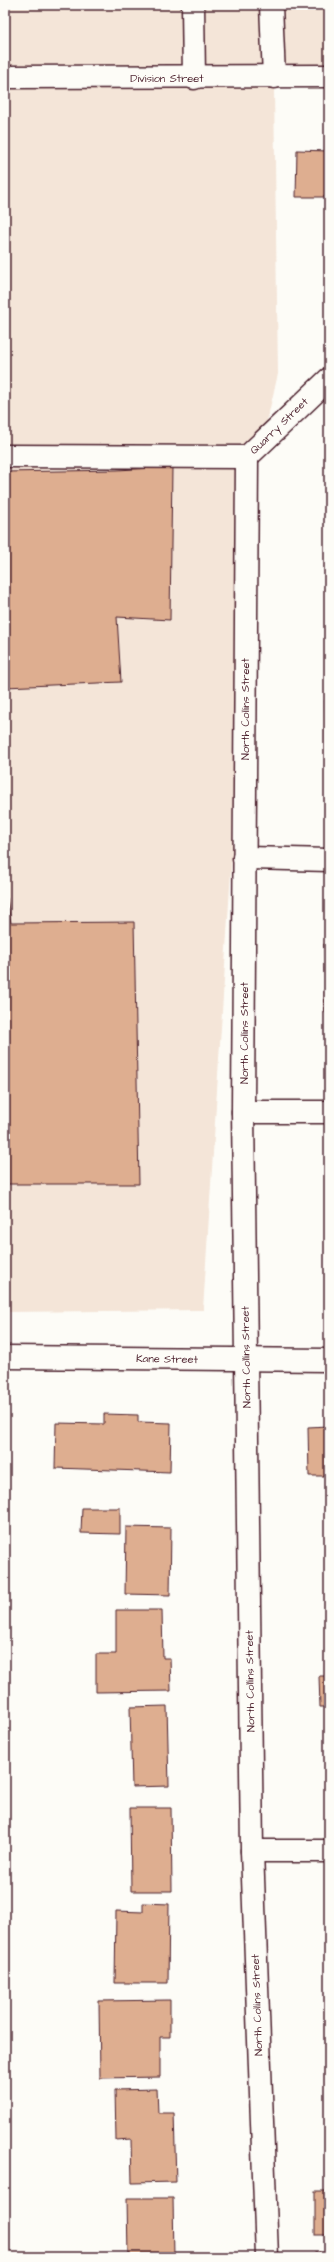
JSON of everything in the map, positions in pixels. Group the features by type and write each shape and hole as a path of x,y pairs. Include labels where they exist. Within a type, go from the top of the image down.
{"street":[{"path":"193,5 194,78"},
{"path":"271,5 274,77"},
{"name":"Division Street","path":"5,77 194,78 329,76"},
{"name":"Quarry Street","path":"247,457 329,379"},
{"path":"5,456 247,457"},
{"name":"North Collins Street","path":"247,457 244,858 246,1360 252,1851 267,2257"},
{"path":"244,858 329,860"},
{"path":"244,1112 329,1112"},
{"name":"Kane Street","path":"5,1357 329,1360"},
{"path":"252,1851 329,1851"}],"shaded area":[{"path":"5,5 329,5 329,69 270,70 274,89 278,374 257,463 203,1310 5,1312"}],"building":[{"path":"297,150 329,151 329,197 296,197"},
{"path":"172,467 170,620 117,617 121,682 5,687 5,472 117,470"},
{"path":"325,700 329,700 329,783 327,783"},
{"path":"5,898 7,898 11,923 134,922 139,1184 5,1184"},
{"path":"324,944 329,944 329,1013 325,1013"},
{"path":"104,1414 138,1415 138,1422 171,1423 170,1472 55,1468 56,1423 104,1424"},
{"path":"329,1426 329,1476 309,1476 308,1427"},
{"path":"82,1508 120,1508 120,1534 81,1533"},
{"path":"126,1527 171,1528 170,1595 125,1594"},
{"path":"116,1610 162,1610 163,1658 170,1658 171,1691 96,1692 96,1654 116,1654"},
{"path":"319,1676 329,1676 329,1707 320,1707"},
{"path":"167,1706 169,1786 132,1787 130,1707"},
{"path":"130,1808 171,1808 172,1891 131,1891"},
{"path":"143,1903 169,1904 168,1983 115,1983 116,1911 143,1912"},
{"path":"170,2000 170,2037 160,2037 160,2077 100,2078 99,2001"},
{"path":"157,2089 158,2113 174,2113 176,2182 132,2183 131,2139 116,2140 115,2090"},
{"path":"315,2191 329,2191 329,2235 315,2235"},
{"path":"127,2198 173,2198 174,2257 128,2257"},
{"path":"315,2253 329,2253 329,2257 315,2257"}]}
